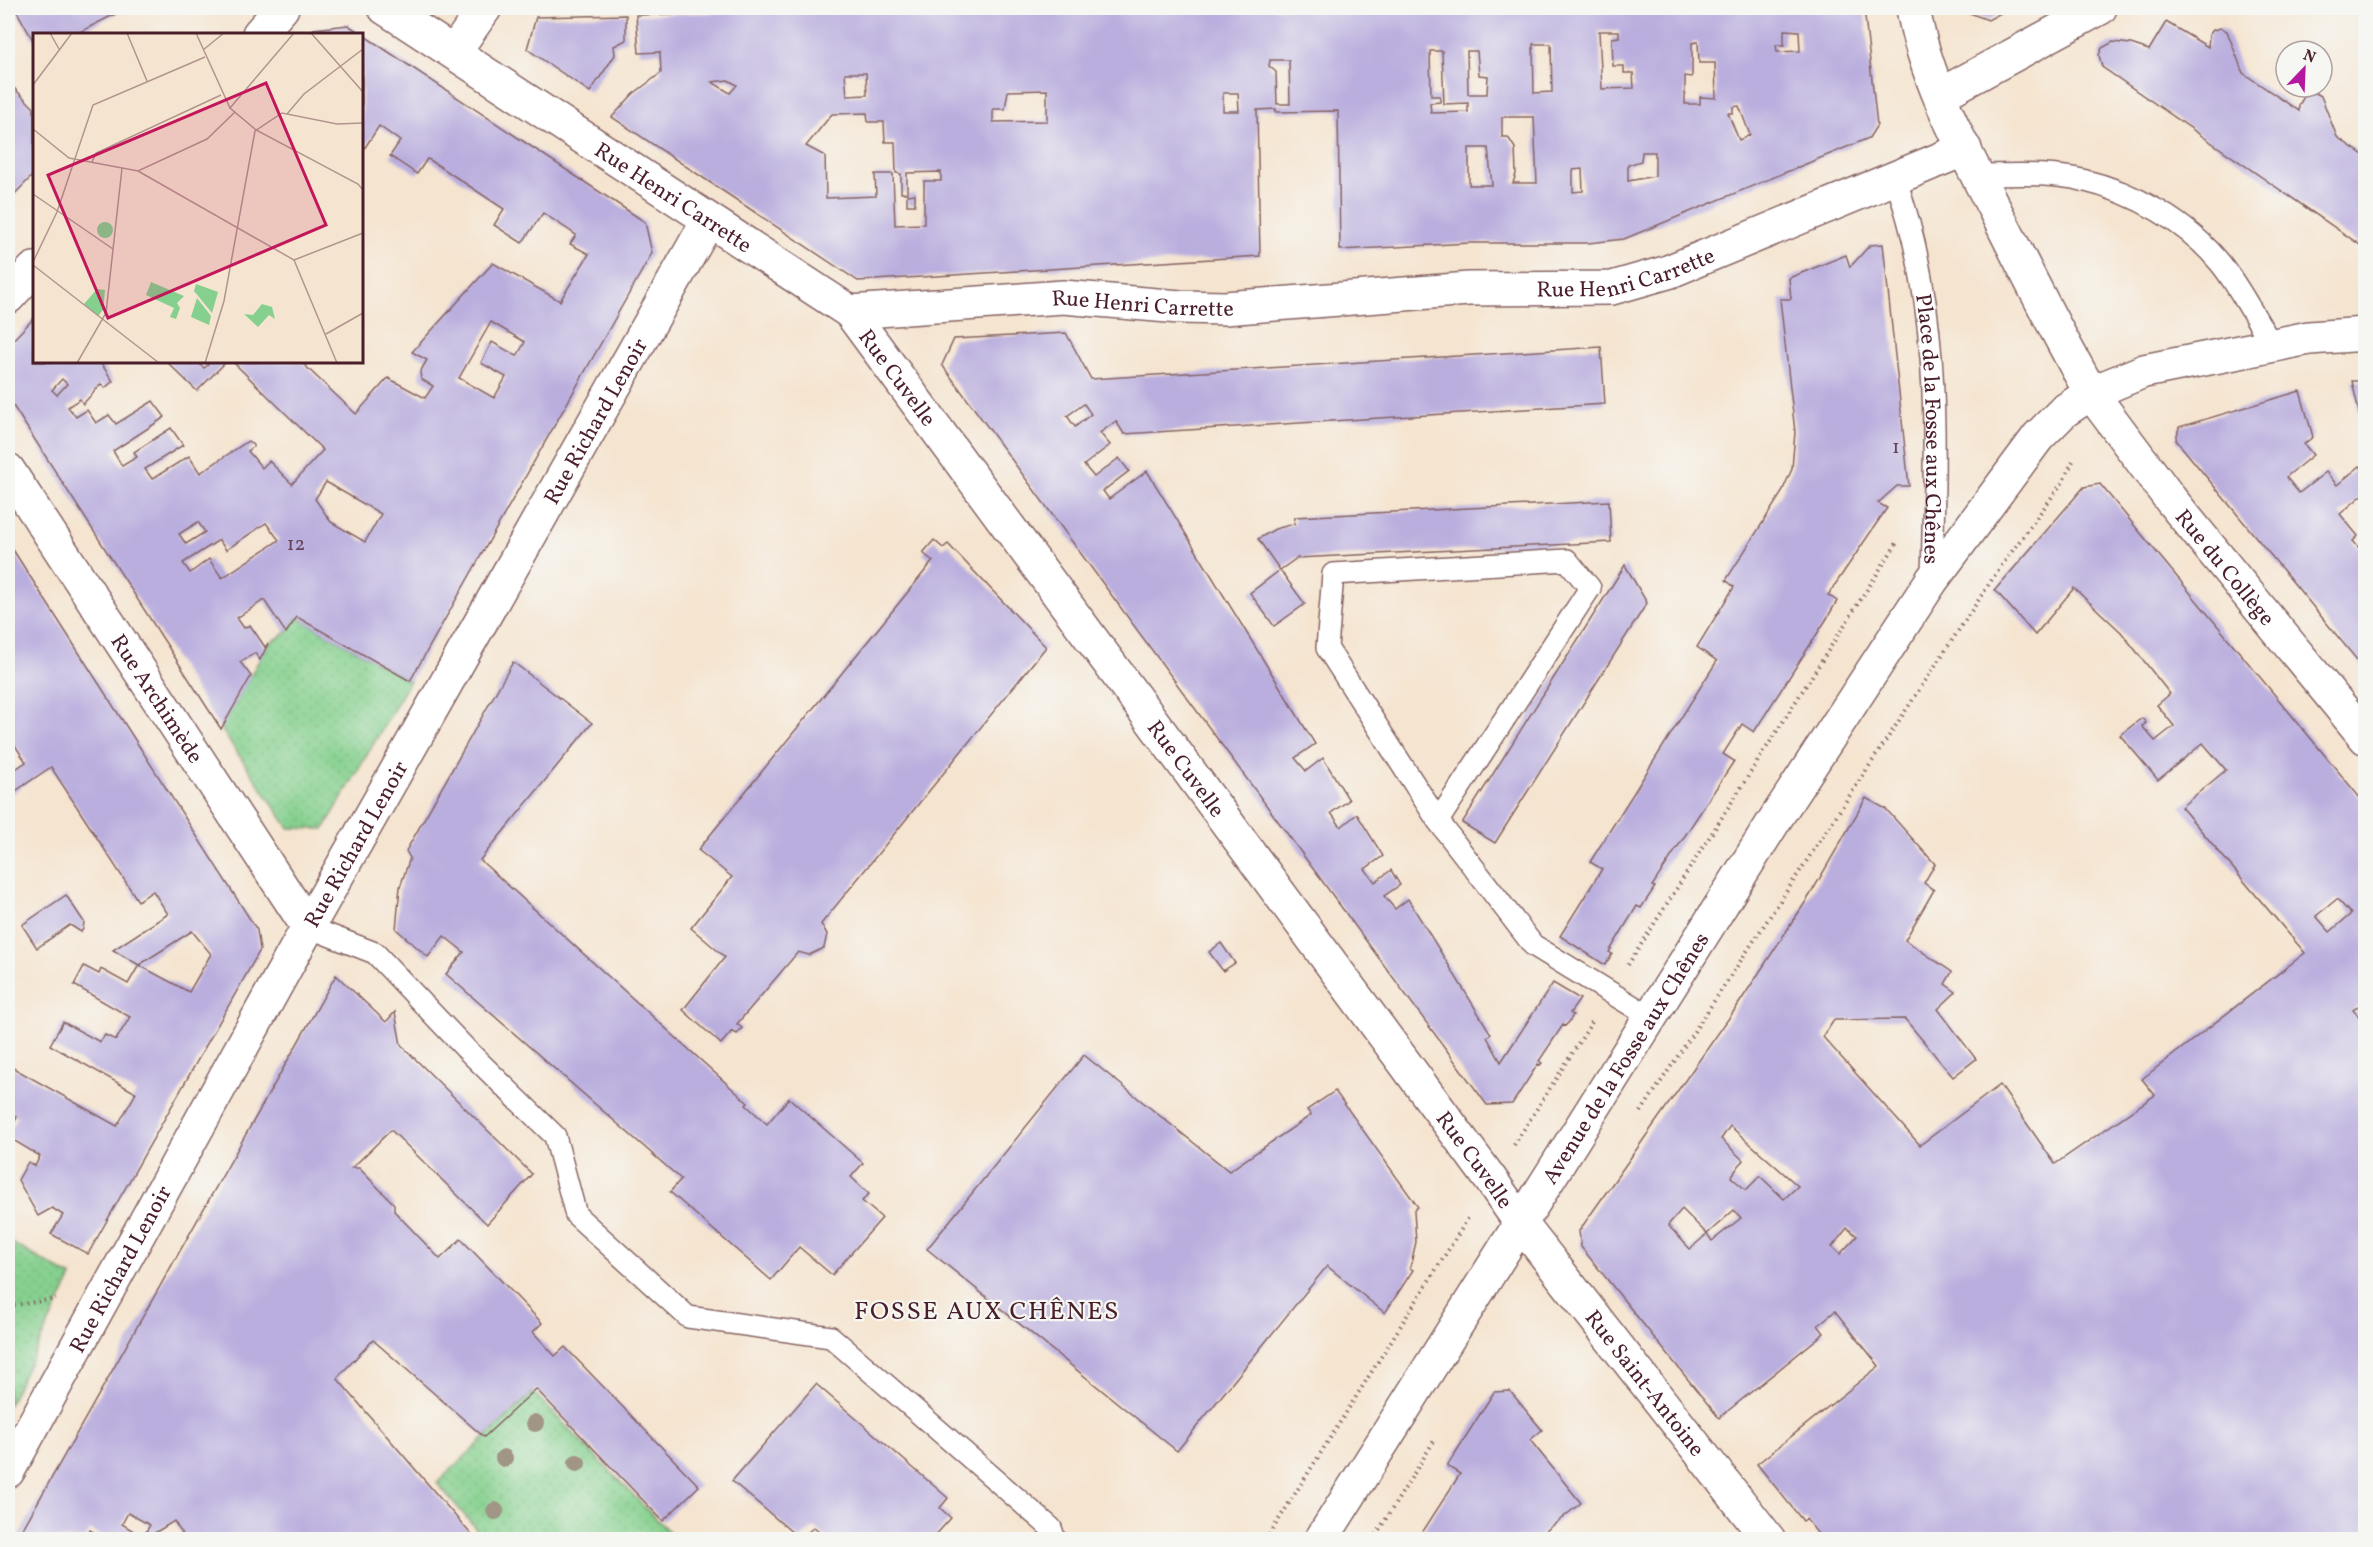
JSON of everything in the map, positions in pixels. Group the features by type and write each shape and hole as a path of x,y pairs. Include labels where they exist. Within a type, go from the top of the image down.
{"street":[{"path":"260,33 282,8"},
{"name":"Rue Henri Carrette","path":"386,8 850,312 1063,297 1180,307 1225,308 1469,289 1612,288 1668,272 1895,178 1971,162"},
{"path":"454,52 485,8"},
{"path":"1912,8 1926,60 1971,162 2059,337 2091,393"},
{"path":"1940,94 2100,8"},
{"name":"Rue Richard Lenoir","path":"8,1471 308,927 708,221"},
{"path":"8,297 33,270"},
{"name":"Rue Cuvelle","path":"850,312 1522,1225"},
{"name":"Place de la Fosse aux Chênes","path":"1932,580 1997,489 2038,437 2064,411 2091,393 2144,371 2272,345 2333,335 2366,334"},
{"name":"Rue du Collège","path":"2091,393 2171,500 2366,738"},
{"name":"Rue Archimède","path":"8,470 308,927"},
{"name":"Avenue de la Fosse aux Chênes","path":"1321,1539 1522,1225 1776,818 1932,580"},
{"name":"Rue Saint-Antoine","path":"1522,1225 1769,1539"}],"lane":[{"path":"1971,162 2029,175 2081,180 2127,194 2160,212 2192,234 2221,264 2272,345"},
{"name":"Place de la Fosse aux Chênes","path":"1895,178 1910,222 1932,349 1935,394 1932,580"},
{"path":"1438,821 1590,588 1567,560 1333,574 1327,648 1438,821 1533,945 1652,1018"},
{"path":"308,927 375,953 466,1049 555,1136 576,1215 688,1317 831,1336 1051,1528 1055,1539"}],"path":[{"path":"1637,1118 1997,572 2062,483 2076,454"},
{"path":"1373,1539 1436,1438"}],"green space":[{"path":"297,617 410,681 324,829 289,828 221,729 268,644 286,633"},
{"path":"8,1241 72,1277 8,1406"},
{"path":"533,1392 676,1539 485,1539 437,1483"}],"building":[{"path":"15,8 127,8 78,33 33,33 33,40"},
{"path":"875,8 1864,8 1877,125 1869,138 1624,239 1588,243 1470,243 1340,250 1338,111 1257,110 1260,256 858,281 612,117 633,94 661,73 660,52 639,53 636,15","holes":["1784,30 1799,31 1800,51 1777,52 1776,45 1784,45","1599,31 1619,31 1619,37 1612,38 1613,66 1624,66 1624,73 1633,73 1634,88 1602,89","1698,42 1699,63 1715,63 1716,98 1700,97 1700,104 1685,104 1685,76 1692,77 1692,43","1533,44 1551,44 1552,92 1534,93","1430,51 1442,51 1444,104 1468,103 1468,112 1431,113 1430,103 1440,102 1440,96 1431,96","1467,51 1477,51 1479,75 1488,76 1487,94 1468,94","1270,60 1289,60 1290,104 1277,104 1276,72 1269,66","845,73 866,73 867,95 847,96","728,80 737,85 730,93 712,82","1047,90 1047,121 993,122 993,109 1005,109 1008,91","1223,93 1238,93 1239,111 1223,111","1739,106 1750,135 1739,140 1728,113 1733,113 1733,107","867,113 868,122 884,122 885,142 895,142 896,173 901,174 901,193 907,193 907,173 941,172 941,181 924,181 924,224 895,225 893,174 875,174 876,196 826,198 825,156 806,146 832,114","1502,117 1534,117 1537,183 1513,183 1516,174 1515,148 1508,137 1502,137","1469,148 1488,148 1492,185 1469,185","1642,152 1655,152 1655,176 1628,181 1628,165 1641,161","1582,169 1583,191 1573,192 1573,170"]},
{"path":"1966,8 2010,8 1988,20 1967,12"},
{"path":"626,15 626,40 614,46 615,55 590,92 527,49 536,17"},
{"path":"2166,22 2208,47 2209,35 2213,30 2221,28 2227,31 2243,73 2274,94 2274,99 2281,99 2299,111 2303,99 2322,99 2337,137 2366,157 2366,249 2102,67 2099,55 2102,48 2113,42 2131,44 2149,50"},
{"path":"348,25 360,33 311,33 314,29"},
{"path":"363,35 645,222 652,253 410,681 297,617 286,633 264,600 237,618 244,628 250,625 265,647 268,644 260,660 255,653 240,662 251,676 221,729 8,398 8,345 33,319 33,363 101,363 113,381 105,388 101,384 83,404 80,399 68,407 76,417 87,410 96,423 109,415 116,424 153,401 165,417 113,451 122,466 137,457 134,452 171,428 183,445 145,469 152,479 189,456 200,473 248,441 254,446 248,451 262,468 269,461 292,484 323,450 234,363 302,363 356,414 388,378 425,398 433,386 421,379 420,372 427,360 412,352 493,263 560,301 589,254 570,244 576,235 543,213 522,243 494,225 504,209 430,160 427,159 417,174 390,156 400,141 379,126 363,150","holes":["491,322 525,342 517,356 492,342 481,363 506,377 494,398 459,378","62,379 67,384 57,395 52,390","326,482 381,514 365,542 331,522 315,499","198,522 205,532 186,544 179,534","266,523 279,540 222,578 209,559 190,573 183,563 219,540 226,550"]},
{"path":"10,84 33,107 33,175 8,201 8,87"},
{"path":"915,194 915,205 907,205 907,195"},
{"path":"1883,244 1909,486 1897,486 1878,503 1887,508 1828,595 1837,601 1826,620 1754,732 1742,724 1723,754 1734,761 1652,886 1655,887 1641,908 1637,906 1609,952 1612,954 1605,965 1560,936 1602,869 1590,862 1717,661 1697,647 1734,587 1726,580 1781,494 1792,469 1795,432 1780,299 1791,299 1789,278 1846,255 1850,267 1870,245"},
{"path":"1066,333 1091,379 1601,347 1605,404 1124,434 1116,421 1100,433 1110,445 1084,465 1094,477 1119,458 1129,471 1103,491 1109,499 1147,471 1315,744 1295,758 1306,771 1323,758 1349,800 1331,813 1341,827 1357,814 1383,856 1365,869 1375,882 1391,870 1400,885 1384,896 1395,909 1408,899 1491,1034 1487,1037 1501,1062 1553,983 1580,999 1570,1013 1573,1015 1569,1022 1563,1025 1539,1061 1542,1063 1538,1064 1512,1104 1487,1105 942,365 954,339","holes":["1084,404 1091,414 1075,427 1067,416"]},
{"path":"168,363 199,363 204,368 208,365 206,363 225,363 197,391"},
{"path":"2352,381 2366,381 2366,421 2361,421"},
{"path":"2300,391 2313,437 2304,444 2313,455 2286,477 2299,493 2326,472 2337,485 2360,466 2366,473 2366,492 2340,514 2358,536 2353,541 2366,556 2366,671 2176,440 2179,427"},
{"path":"2100,484 2366,805 2366,1000 2353,1010 2366,1024 2366,1539 1822,1539 1806,1519 1803,1521 1757,1464 1879,1366 1835,1311 1818,1325 1824,1333 1719,1418 1581,1247 1579,1231 1736,1008 1810,895 1866,798 1886,809 1935,864 1924,883 1934,890 1905,940 1952,972 1945,984 1956,992 1938,1009 1976,1059 1953,1077 1905,1019 1834,1020 1823,1037 1920,1145 2000,1085 2055,1164 2155,1095 2142,1079 2305,953 2181,807 2226,770 2203,743 2158,780 2120,735 2142,718 2146,723 2142,726 2155,741 2174,726 2157,705 2170,694 2121,632 2074,588 2035,635 1995,590 2084,487","holes":["2337,899 2351,914 2330,932 2316,916","1730,1126 1798,1186 1784,1199 1760,1176 1746,1190 1731,1177 1743,1160 1721,1139","1682,1209 1707,1234 1690,1249 1668,1225","1734,1210 1741,1218 1712,1241 1707,1234","1847,1228 1857,1236 1840,1254 1832,1247"]},
{"path":"1609,501 1611,542 1297,558 1280,570 1258,539 1275,529 1294,524 1295,517"},
{"path":"934,540 943,548 948,544 1046,647 821,924 827,934 824,948 809,955 798,952 737,1024 742,1028 737,1034 732,1031 721,1044 683,1010 725,957 691,928 732,877 698,850 933,561 923,553"},
{"path":"8,542 257,930 260,950 88,1254 51,1234 63,1215 52,1208 38,1216 18,1180 28,1162 35,1166 40,1156 8,1137 17,1117 8,1112 8,1065 117,1126 136,1093 50,1045 63,1022 100,1042 105,1035 116,1040 130,1017 74,985 84,966 99,974 101,969 128,984 139,965 113,950 168,914 153,891 138,901 51,767 8,796 8,774 26,762 12,741 8,744","holes":["192,931 211,954 189,992 139,965"]},
{"path":"1625,565 1647,603 1495,843 1462,823"},
{"path":"1280,570 1305,604 1274,626 1250,593"},
{"path":"513,662 592,723 480,860 748,1103 746,1105 767,1124 789,1098 863,1163 851,1177 869,1194 862,1201 882,1218 832,1275 799,1247 771,1280 670,1192 681,1179 446,974 464,952 444,936 428,957 396,929 400,887 410,858 406,851"},
{"path":"66,895 84,922 83,929 81,932 70,925 37,948 22,925"},
{"path":"1221,943 1235,963 1223,971 1209,952"},
{"path":"336,975 386,1022 395,1012 401,1045 532,1174 487,1224 391,1130 352,1168 359,1168 394,1204 394,1211 440,1259 461,1239 542,1323 533,1332 555,1356 565,1347 699,1486 663,1521 536,1389 484,1437 373,1340 337,1378 475,1539 185,1539 174,1521 145,1539 106,1539 90,1530 85,1539 17,1539","holes":["128,1513 150,1525 143,1537 122,1524"]},
{"path":"1084,1055 1229,1171 1311,1115 1307,1110 1335,1091 1418,1207 1414,1210 1416,1242 1410,1268 1413,1270 1385,1313 1327,1266 1177,1451 927,1249"},
{"path":"816,1384 948,1498 940,1508 951,1518 932,1539 829,1539 814,1527 800,1539 732,1481"},
{"path":"1510,1391 1542,1430 1530,1440 1581,1503 1536,1539 1418,1539 1460,1474 1447,1466 1494,1392"}],"district":[{"name":"FOSSE AUX CHÊNES","path":"987,1310"}]}
